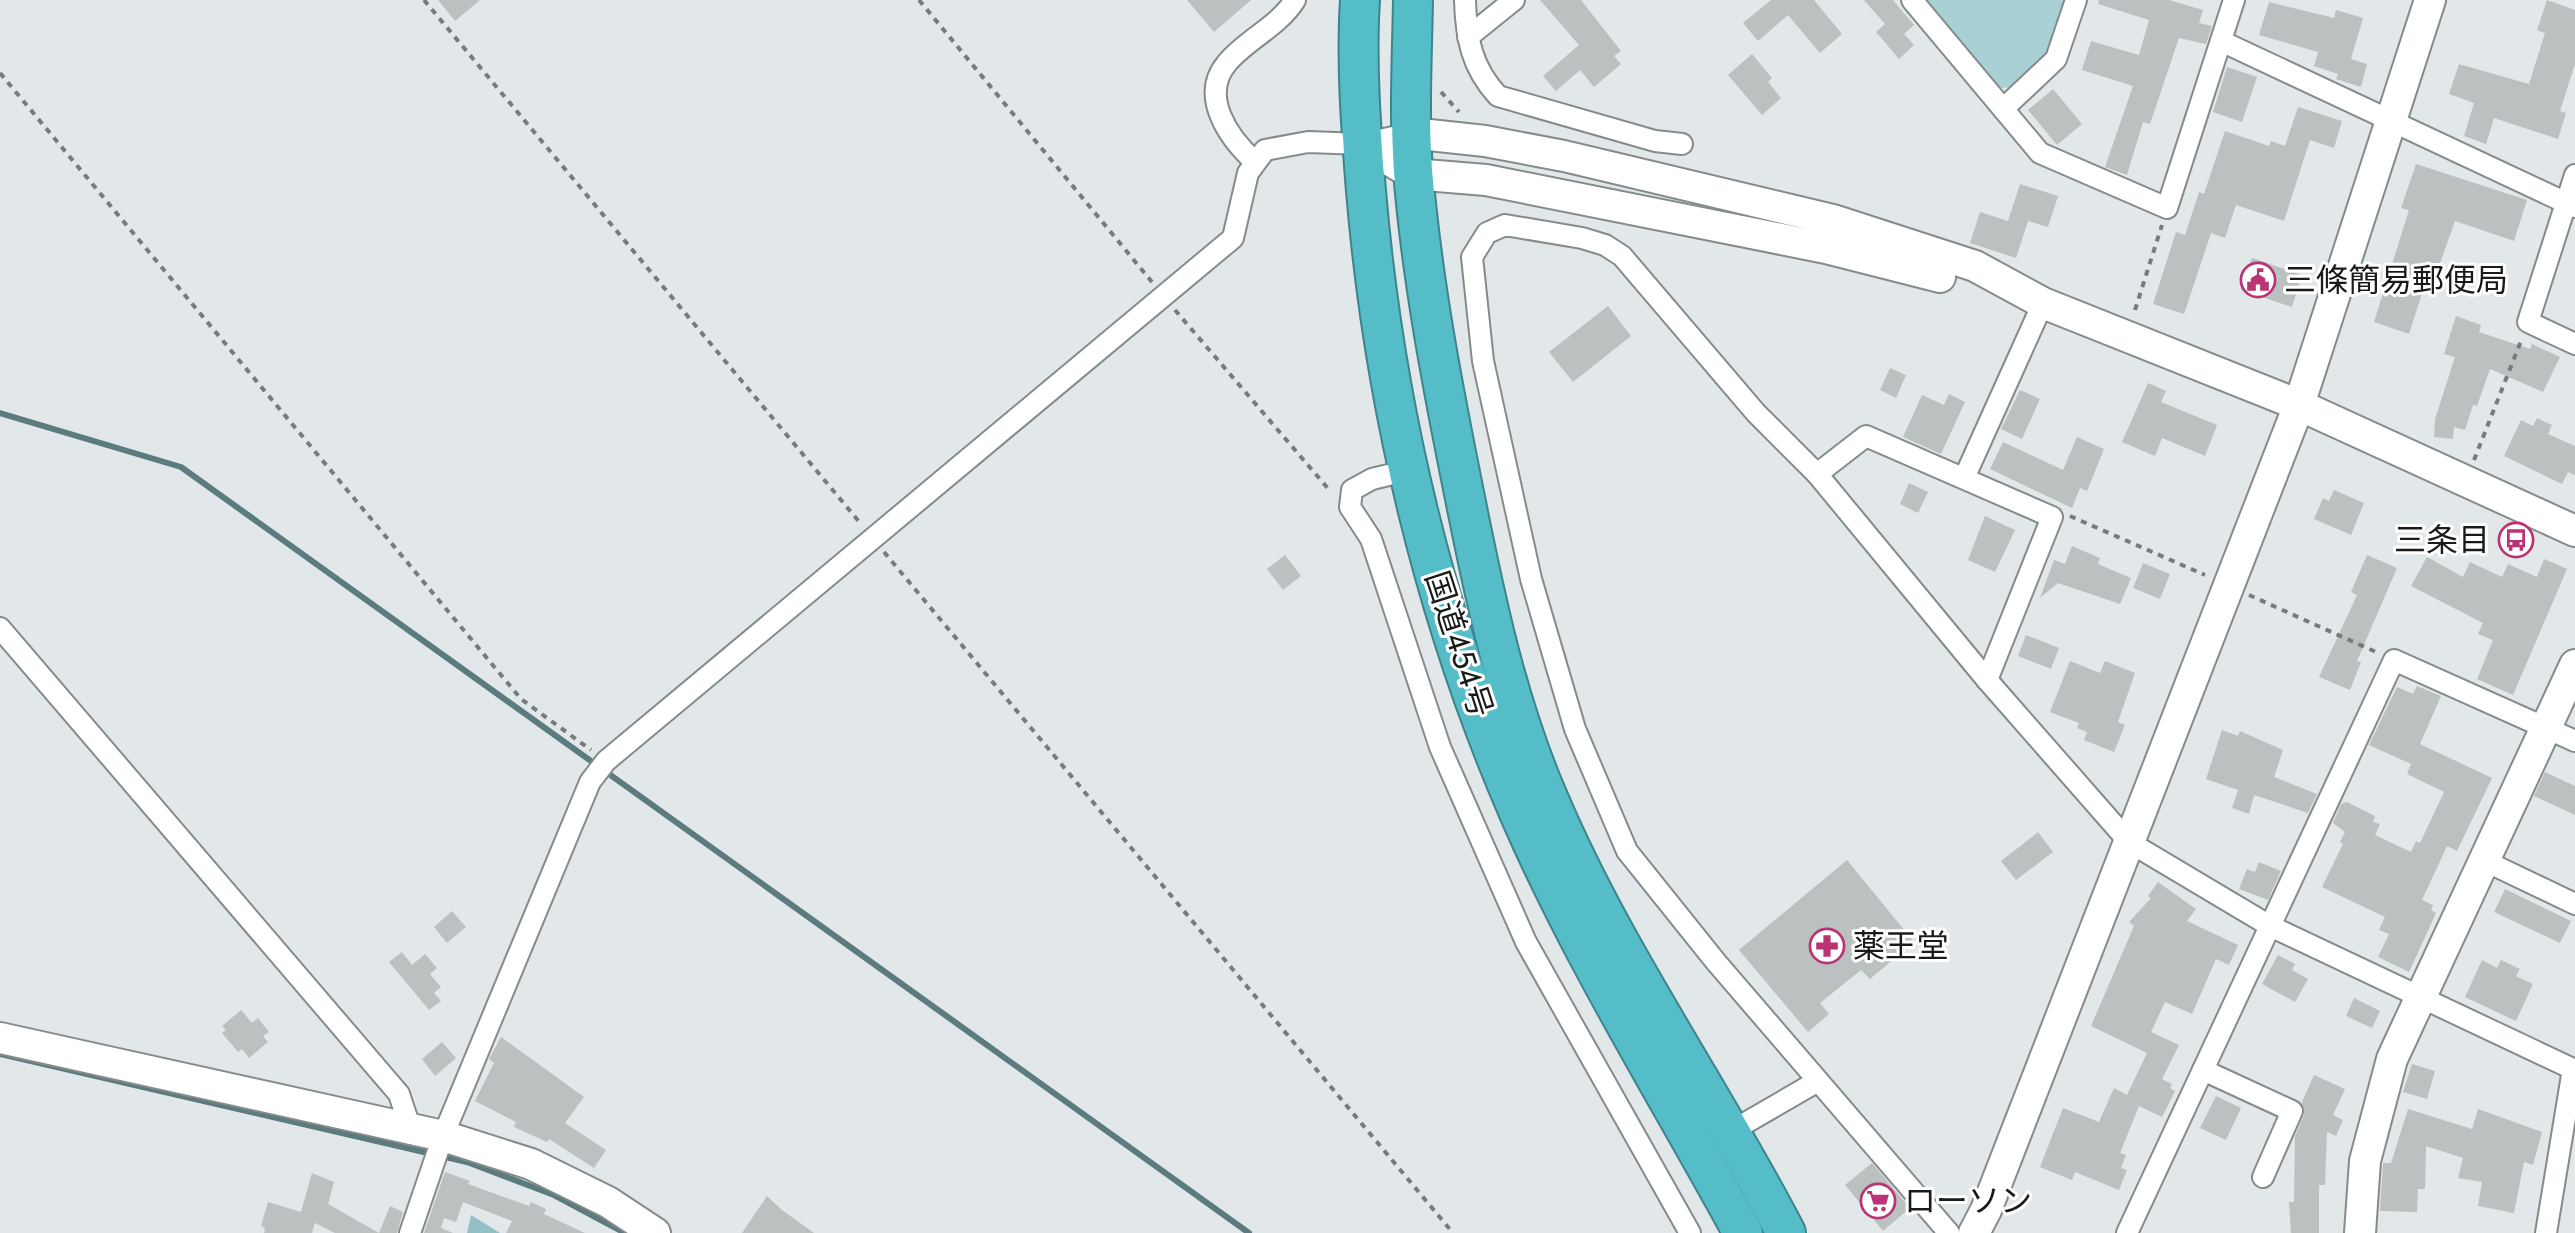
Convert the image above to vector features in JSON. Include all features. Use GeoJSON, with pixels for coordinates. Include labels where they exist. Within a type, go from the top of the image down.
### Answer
{"type":"FeatureCollection","features":[{"type":"Feature","properties":{"kind":"highway","name":"国道454号"},"geometry":{"type":"LineString","coordinates":[[1360,0],[1362,144],[1385,349],[1409,470],[1437,584],[1479,709],[1520,815],[1571,923],[1743,1233]]}},
{"type":"Feature","properties":{"kind":"highway","name":"国道454号"},"geometry":{"type":"LineString","coordinates":[[1413,0],[1413,174],[1457,459],[1479,567],[1510,689],[1548,798],[1590,890],[1633,972],[1730,1132],[1786,1233]]}},
{"type":"Feature","properties":{"kind":"street"},"geometry":{"type":"LineString","coordinates":[[1254,161],[1223,126],[1217,97],[1220,75],[1227,63],[1284,16],[1295,0]]}},
{"type":"Feature","properties":{"kind":"street"},"geometry":{"type":"LineString","coordinates":[[1465,0],[1468,37],[1479,76],[1498,96],[1655,141],[1682,144]]}},
{"type":"Feature","properties":{"kind":"street"},"geometry":{"type":"LineString","coordinates":[[1468,37],[1514,0]]}},
{"type":"Feature","properties":{"kind":"street"},"geometry":{"type":"LineString","coordinates":[[1912,0],[2040,153],[2167,208],[2234,0]]}},
{"type":"Feature","properties":{"kind":"street"},"geometry":{"type":"LineString","coordinates":[[2003,109],[2056,59],[2076,0]]}},
{"type":"Feature","properties":{"kind":"street"},"geometry":{"type":"LineString","coordinates":[[1974,1233],[1992,1196],[2299,405],[2430,0]]}},
{"type":"Feature","properties":{"kind":"street"},"geometry":{"type":"LineString","coordinates":[[2221,41],[2571,205]]}},
{"type":"Feature","properties":{"kind":"street"},"geometry":{"type":"LineString","coordinates":[[410,1233],[443,1136],[590,782],[606,761],[1233,238],[1254,161],[1265,150],[1282,145],[1362,144],[1411,133],[1485,141],[1564,156],[1833,220],[1975,266],[2043,303],[2299,405],[2575,531]]}},
{"type":"Feature","properties":{"kind":"street"},"geometry":{"type":"LineString","coordinates":[[1362,144],[1413,174],[1486,180],[1826,248],[1906,265],[1976,289],[2043,303]]}},
{"type":"Feature","properties":{"kind":"street"},"geometry":{"type":"LineString","coordinates":[[2575,175],[2571,205],[2528,322],[2575,344]]}},
{"type":"Feature","properties":{"kind":"street"},"geometry":{"type":"LineString","coordinates":[[1949,1233],[1627,851],[1575,729],[1531,579],[1483,361],[1472,257],[1487,233],[1505,225],[1582,238],[1605,245],[1622,256],[1756,413],[1817,474],[1987,680],[2129,842],[2270,926],[2574,1070],[2546,1233]]}},
{"type":"Feature","properties":{"kind":"street"},"geometry":{"type":"LineString","coordinates":[[1965,476],[2043,303]]}},
{"type":"Feature","properties":{"kind":"street"},"geometry":{"type":"LineString","coordinates":[[1817,474],[1866,436],[1965,476],[2052,517],[1987,680]]}},
{"type":"Feature","properties":{"kind":"street"},"geometry":{"type":"LineString","coordinates":[[1409,470],[1372,479],[1352,490],[1350,507],[1371,539],[1440,747],[1526,942],[1690,1233]]}},
{"type":"Feature","properties":{"kind":"street"},"geometry":{"type":"LineString","coordinates":[[0,628],[399,1094],[410,1127]]}},
{"type":"Feature","properties":{"kind":"street"},"geometry":{"type":"LineString","coordinates":[[2127,1233],[2394,660],[2575,741]]}},
{"type":"Feature","properties":{"kind":"street"},"geometry":{"type":"LineString","coordinates":[[2360,1233],[2365,1161],[2392,1059],[2575,665]]}},
{"type":"Feature","properties":{"kind":"street"},"geometry":{"type":"LineString","coordinates":[[2483,860],[2575,904]]}},
{"type":"Feature","properties":{"kind":"street"},"geometry":{"type":"LineString","coordinates":[[0,1038],[443,1136],[531,1164],[608,1202],[655,1233]]}},
{"type":"Feature","properties":{"kind":"street"},"geometry":{"type":"LineString","coordinates":[[2203,1070],[2292,1111],[2263,1177]]}},
{"type":"Feature","properties":{"kind":"street"},"geometry":{"type":"LineString","coordinates":[[1730,1132],[1818,1081]]}},
{"type":"Feature","properties":{"kind":"path"},"geometry":{"type":"LineString","coordinates":[[424,0],[1453,1233]]}},
{"type":"Feature","properties":{"kind":"path"},"geometry":{"type":"LineString","coordinates":[[919,0],[1163,296],[1337,500],[1350,507]]}},
{"type":"Feature","properties":{"kind":"path"},"geometry":{"type":"LineString","coordinates":[[0,73],[521,699],[606,761]]}},
{"type":"Feature","properties":{"kind":"path"},"geometry":{"type":"LineString","coordinates":[[2135,310],[2167,208]]}},
{"type":"Feature","properties":{"kind":"path"},"geometry":{"type":"LineString","coordinates":[[2466,480],[2528,322]]}},
{"type":"Feature","properties":{"kind":"shaded area"},"geometry":{"type":"Polygon","coordinates":[[[1927,0],[2066,0],[2049,52],[2011,87],[2000,88],[1927,0]]]}},
{"type":"Feature","properties":{"kind":"shaded area"},"geometry":{"type":"Polygon","coordinates":[[[471,1215],[500,1233],[467,1233],[471,1215]]]}},
{"type":"Feature","properties":{"kind":"building"},"geometry":{"type":"Polygon","coordinates":[[[438,0],[480,0],[455,21],[438,0]]]}},
{"type":"Feature","properties":{"kind":"building"},"geometry":{"type":"Polygon","coordinates":[[[1187,0],[1251,0],[1214,32],[1187,0]]]}},
{"type":"Feature","properties":{"kind":"building"},"geometry":{"type":"Polygon","coordinates":[[[1540,0],[1581,0],[1621,51],[1614,56],[1621,64],[1594,87],[1580,70],[1556,91],[1543,76],[1579,45],[1540,0]]]}},
{"type":"Feature","properties":{"kind":"building"},"geometry":{"type":"Polygon","coordinates":[[[1771,0],[1814,0],[1842,34],[1820,53],[1788,15],[1758,41],[1743,23],[1771,0]]]}},
{"type":"Feature","properties":{"kind":"building"},"geometry":{"type":"Polygon","coordinates":[[[1864,0],[1893,0],[1914,25],[1904,34],[1914,45],[1899,59],[1876,32],[1885,24],[1864,0]]]}},
{"type":"Feature","properties":{"kind":"building"},"geometry":{"type":"Polygon","coordinates":[[[2099,0],[2169,0],[2203,10],[2199,23],[2212,26],[2206,44],[2179,38],[2150,124],[2143,122],[2127,175],[2105,167],[2133,86],[2082,70],[2091,41],[2139,55],[2149,20],[2098,4],[2099,0]]]}},
{"type":"Feature","properties":{"kind":"building"},"geometry":{"type":"Polygon","coordinates":[[[2547,0],[2575,10],[2575,64],[2560,111],[2566,113],[2558,139],[2494,118],[2486,144],[2464,136],[2474,103],[2449,94],[2459,64],[2529,84],[2545,33],[2537,30],[2547,0]]]}},
{"type":"Feature","properties":{"kind":"building"},"geometry":{"type":"Polygon","coordinates":[[[2269,2],[2334,18],[2336,10],[2363,18],[2351,59],[2367,64],[2361,87],[2336,79],[2338,74],[2314,66],[2318,52],[2259,35],[2269,2]]]}},
{"type":"Feature","properties":{"kind":"building"},"geometry":{"type":"Polygon","coordinates":[[[1752,54],[1772,78],[1768,82],[1781,98],[1762,115],[1728,75],[1752,54]]]}},
{"type":"Feature","properties":{"kind":"building"},"geometry":{"type":"Polygon","coordinates":[[[2227,67],[2257,77],[2242,122],[2213,112],[2227,67]]]}},
{"type":"Feature","properties":{"kind":"building"},"geometry":{"type":"Polygon","coordinates":[[[2053,89],[2082,124],[2057,145],[2028,110],[2053,89]]]}},
{"type":"Feature","properties":{"kind":"building"},"geometry":{"type":"Polygon","coordinates":[[[2298,107],[2342,121],[2334,148],[2310,140],[2284,221],[2236,205],[2225,238],[2211,233],[2184,314],[2153,304],[2176,232],[2185,235],[2199,192],[2204,194],[2225,131],[2269,146],[2271,141],[2285,146],[2298,107]]]}},
{"type":"Feature","properties":{"kind":"building"},"geometry":{"type":"Polygon","coordinates":[[[2416,164],[2527,200],[2514,241],[2455,221],[2433,283],[2426,281],[2409,334],[2374,322],[2409,210],[2401,208],[2416,164]]]}},
{"type":"Feature","properties":{"kind":"building"},"geometry":{"type":"Polygon","coordinates":[[[2020,184],[2058,196],[2048,227],[2028,221],[2016,258],[1970,243],[1980,212],[2008,221],[2020,184]]]}},
{"type":"Feature","properties":{"kind":"building"},"geometry":{"type":"Polygon","coordinates":[[[2252,258],[2302,275],[2292,307],[2241,290],[2252,258]]]}},
{"type":"Feature","properties":{"kind":"building"},"geometry":{"type":"Polygon","coordinates":[[[1608,306],[1631,336],[1573,382],[1549,352],[1608,306]]]}},
{"type":"Feature","properties":{"kind":"building"},"geometry":{"type":"Polygon","coordinates":[[[2456,316],[2481,325],[2479,332],[2530,349],[2532,344],[2560,357],[2543,392],[2490,369],[2465,430],[2454,427],[2453,439],[2434,437],[2435,419],[2455,357],[2444,354],[2456,316]]]}},
{"type":"Feature","properties":{"kind":"building"},"geometry":{"type":"Polygon","coordinates":[[[1890,368],[1906,375],[1896,398],[1880,390],[1890,368]]]}},
{"type":"Feature","properties":{"kind":"building"},"geometry":{"type":"Polygon","coordinates":[[[2148,383],[2166,391],[2161,402],[2217,425],[2205,456],[2162,438],[2155,456],[2122,442],[2148,383]]]}},
{"type":"Feature","properties":{"kind":"building"},"geometry":{"type":"Polygon","coordinates":[[[2020,390],[2040,399],[2022,439],[2001,429],[2020,390]]]}},
{"type":"Feature","properties":{"kind":"building"},"geometry":{"type":"Polygon","coordinates":[[[1949,394],[1965,402],[1941,454],[1903,437],[1922,395],[1944,405],[1949,394]]]}},
{"type":"Feature","properties":{"kind":"building"},"geometry":{"type":"Polygon","coordinates":[[[2537,418],[2552,425],[2548,434],[2575,446],[2575,475],[2568,472],[2562,484],[2504,456],[2521,420],[2533,426],[2537,418]]]}},
{"type":"Feature","properties":{"kind":"building"},"geometry":{"type":"Polygon","coordinates":[[[2077,437],[2104,449],[2087,491],[2080,488],[2072,508],[1990,469],[2003,442],[2063,470],[2077,437]]]}},
{"type":"Feature","properties":{"kind":"building"},"geometry":{"type":"Polygon","coordinates":[[[1909,483],[1928,492],[1918,513],[1900,504],[1909,483]]]}},
{"type":"Feature","properties":{"kind":"building"},"geometry":{"type":"Polygon","coordinates":[[[2334,490],[2364,503],[2351,535],[2314,519],[2323,498],[2329,501],[2334,490]]]}},
{"type":"Feature","properties":{"kind":"building"},"geometry":{"type":"Polygon","coordinates":[[[1985,516],[2015,530],[1995,572],[1968,560],[1985,516]]]}},
{"type":"Feature","properties":{"kind":"building"},"geometry":{"type":"Polygon","coordinates":[[[2072,546],[2100,558],[2098,564],[2131,578],[2120,604],[2058,583],[2040,598],[2054,560],[2065,564],[2072,546]]]}},
{"type":"Feature","properties":{"kind":"building"},"geometry":{"type":"Polygon","coordinates":[[[1285,555],[1301,576],[1283,590],[1267,569],[1285,555]]]}},
{"type":"Feature","properties":{"kind":"building"},"geometry":{"type":"Polygon","coordinates":[[[2367,555],[2397,568],[2357,661],[2361,662],[2350,690],[2319,677],[2357,595],[2351,592],[2367,555]]]}},
{"type":"Feature","properties":{"kind":"building"},"geometry":{"type":"Polygon","coordinates":[[[2427,557],[2463,577],[2470,562],[2502,577],[2508,564],[2537,577],[2544,559],[2567,569],[2513,695],[2477,679],[2493,640],[2478,634],[2483,623],[2411,586],[2427,557]]]}},
{"type":"Feature","properties":{"kind":"building"},"geometry":{"type":"Polygon","coordinates":[[[2143,563],[2170,574],[2160,599],[2133,588],[2143,563]]]}},
{"type":"Feature","properties":{"kind":"building"},"geometry":{"type":"Polygon","coordinates":[[[2026,635],[2059,648],[2051,669],[2018,656],[2026,635]]]}},
{"type":"Feature","properties":{"kind":"building"},"geometry":{"type":"Polygon","coordinates":[[[2070,661],[2100,673],[2105,661],[2135,673],[2118,722],[2125,725],[2114,752],[2084,740],[2087,732],[2077,728],[2079,723],[2050,712],[2070,661]]]}},
{"type":"Feature","properties":{"kind":"building"},"geometry":{"type":"Polygon","coordinates":[[[2417,686],[2441,696],[2420,744],[2492,778],[2457,851],[2447,846],[2422,900],[2433,905],[2431,910],[2436,913],[2409,972],[2378,957],[2389,934],[2379,930],[2385,917],[2322,887],[2343,844],[2340,842],[2345,832],[2333,823],[2341,804],[2347,802],[2375,816],[2373,822],[2380,824],[2375,835],[2411,852],[2416,841],[2420,843],[2444,792],[2407,774],[2411,764],[2369,745],[2397,687],[2413,694],[2417,686]]]}},
{"type":"Feature","properties":{"kind":"building"},"geometry":{"type":"Polygon","coordinates":[[[2222,730],[2238,736],[2240,731],[2283,750],[2274,777],[2317,794],[2308,813],[2254,795],[2249,814],[2232,808],[2238,790],[2206,779],[2222,730]]]}},
{"type":"Feature","properties":{"kind":"building"},"geometry":{"type":"Polygon","coordinates":[[[2545,772],[2575,786],[2575,815],[2534,796],[2545,772]]]}},
{"type":"Feature","properties":{"kind":"building"},"geometry":{"type":"Polygon","coordinates":[[[2038,832],[2053,852],[2016,880],[2001,861],[2038,832]]]}},
{"type":"Feature","properties":{"kind":"building","name":"薬王堂"},"geometry":{"type":"Polygon","coordinates":[[[1847,860],[1914,942],[1870,979],[1861,970],[1820,1003],[1829,1014],[1808,1032],[1739,950],[1847,860]]]}},
{"type":"Feature","properties":{"kind":"building"},"geometry":{"type":"Polygon","coordinates":[[[2259,862],[2281,871],[2268,900],[2239,889],[2247,869],[2255,872],[2259,862]]]}},
{"type":"Feature","properties":{"kind":"building"},"geometry":{"type":"Polygon","coordinates":[[[2158,882],[2196,909],[2187,921],[2238,945],[2229,965],[2216,959],[2192,1014],[2165,1002],[2151,1032],[2179,1045],[2162,1079],[2172,1084],[2170,1088],[2175,1091],[2162,1117],[2139,1106],[2120,1153],[2126,1155],[2121,1168],[2127,1170],[2119,1190],[2075,1172],[2072,1180],[2040,1167],[2063,1108],[2099,1122],[2114,1088],[2127,1095],[2147,1053],[2091,1026],[2134,926],[2129,922],[2151,898],[2148,896],[2158,882]]]}},
{"type":"Feature","properties":{"kind":"building"},"geometry":{"type":"Polygon","coordinates":[[[2505,889],[2571,921],[2560,943],[2494,912],[2505,889]]]}},
{"type":"Feature","properties":{"kind":"building"},"geometry":{"type":"Polygon","coordinates":[[[452,911],[466,927],[447,943],[434,927],[452,911]]]}},
{"type":"Feature","properties":{"kind":"building"},"geometry":{"type":"Polygon","coordinates":[[[402,952],[412,965],[425,954],[437,968],[430,974],[441,987],[434,993],[441,1001],[429,1010],[389,962],[402,952]]]}},
{"type":"Feature","properties":{"kind":"building"},"geometry":{"type":"Polygon","coordinates":[[[2278,955],[2295,964],[2292,970],[2308,979],[2295,1002],[2262,984],[2278,955]]]}},
{"type":"Feature","properties":{"kind":"building"},"geometry":{"type":"Polygon","coordinates":[[[2482,960],[2497,968],[2501,960],[2520,969],[2516,976],[2533,984],[2516,1021],[2465,997],[2482,960]]]}},
{"type":"Feature","properties":{"kind":"building"},"geometry":{"type":"Polygon","coordinates":[[[2354,998],[2380,1011],[2372,1028],[2346,1016],[2354,998]]]}},
{"type":"Feature","properties":{"kind":"building"},"geometry":{"type":"Polygon","coordinates":[[[241,1010],[252,1023],[258,1018],[269,1032],[263,1036],[268,1042],[249,1058],[242,1049],[238,1052],[222,1033],[226,1030],[222,1026],[241,1010]]]}},
{"type":"Feature","properties":{"kind":"building"},"geometry":{"type":"Polygon","coordinates":[[[501,1037],[584,1097],[565,1123],[606,1150],[594,1168],[549,1139],[547,1142],[514,1127],[516,1122],[475,1101],[494,1063],[489,1059],[501,1037]]]}},
{"type":"Feature","properties":{"kind":"building"},"geometry":{"type":"Polygon","coordinates":[[[442,1042],[456,1058],[435,1076],[422,1059],[442,1042]]]}},
{"type":"Feature","properties":{"kind":"building"},"geometry":{"type":"Polygon","coordinates":[[[2412,1064],[2435,1071],[2427,1099],[2403,1092],[2412,1064]]]}},
{"type":"Feature","properties":{"kind":"building"},"geometry":{"type":"Polygon","coordinates":[[[2314,1075],[2345,1089],[2333,1115],[2343,1120],[2336,1136],[2327,1132],[2325,1185],[2319,1185],[2319,1233],[2291,1233],[2289,1202],[2294,1202],[2295,1136],[2304,1115],[2302,1102],[2314,1075]]]}},
{"type":"Feature","properties":{"kind":"building"},"geometry":{"type":"Polygon","coordinates":[[[2216,1096],[2241,1108],[2226,1140],[2200,1128],[2216,1096]]]}},
{"type":"Feature","properties":{"kind":"building"},"geometry":{"type":"Polygon","coordinates":[[[2408,1109],[2472,1129],[2478,1109],[2542,1132],[2533,1165],[2524,1162],[2514,1213],[2478,1206],[2482,1182],[2458,1178],[2463,1158],[2426,1146],[2425,1189],[2418,1189],[2417,1212],[2380,1211],[2383,1163],[2391,1163],[2408,1109]]]}},
{"type":"Feature","properties":{"kind":"building"},"geometry":{"type":"Polygon","coordinates":[[[1872,1163],[1910,1208],[1883,1231],[1845,1185],[1872,1163]]]}},
{"type":"Feature","properties":{"kind":"building"},"geometry":{"type":"Polygon","coordinates":[[[445,1172],[470,1181],[468,1184],[529,1206],[531,1202],[546,1209],[544,1214],[585,1233],[506,1233],[512,1221],[463,1202],[456,1222],[444,1218],[441,1228],[453,1233],[424,1233],[445,1172]]]}},
{"type":"Feature","properties":{"kind":"building"},"geometry":{"type":"Polygon","coordinates":[[[312,1173],[334,1182],[328,1204],[379,1233],[335,1233],[315,1223],[312,1233],[264,1233],[265,1228],[261,1226],[268,1202],[301,1212],[312,1173]]]}},
{"type":"Feature","properties":{"kind":"building"},"geometry":{"type":"Polygon","coordinates":[[[767,1196],[782,1210],[814,1233],[742,1233],[767,1196]]]}},
{"type":"Feature","properties":{"kind":"building"},"geometry":{"type":"Polygon","coordinates":[[[390,1206],[403,1212],[397,1233],[379,1233],[390,1206]]]}},
{"type":"Feature","properties":{"kind":"waterway"},"geometry":{"type":"LineString","coordinates":[[0,413],[181,467],[1249,1233]]}},
{"type":"Feature","properties":{"kind":"waterway"},"geometry":{"type":"LineString","coordinates":[[0,1054],[467,1162],[554,1195],[625,1233]]}},
{"type":"Feature","properties":{"kind":"place","name":"三條簡易郵便局"},"geometry":{"type":"Point","coordinates":[2258,280]}},
{"type":"Feature","properties":{"kind":"place","name":"三条目"},"geometry":{"type":"Point","coordinates":[2516,540]}},
{"type":"Feature","properties":{"kind":"place","name":"薬王堂"},"geometry":{"type":"Point","coordinates":[1827,946]}},
{"type":"Feature","properties":{"kind":"place","name":"ローソン"},"geometry":{"type":"Point","coordinates":[1878,1201]}}]}
